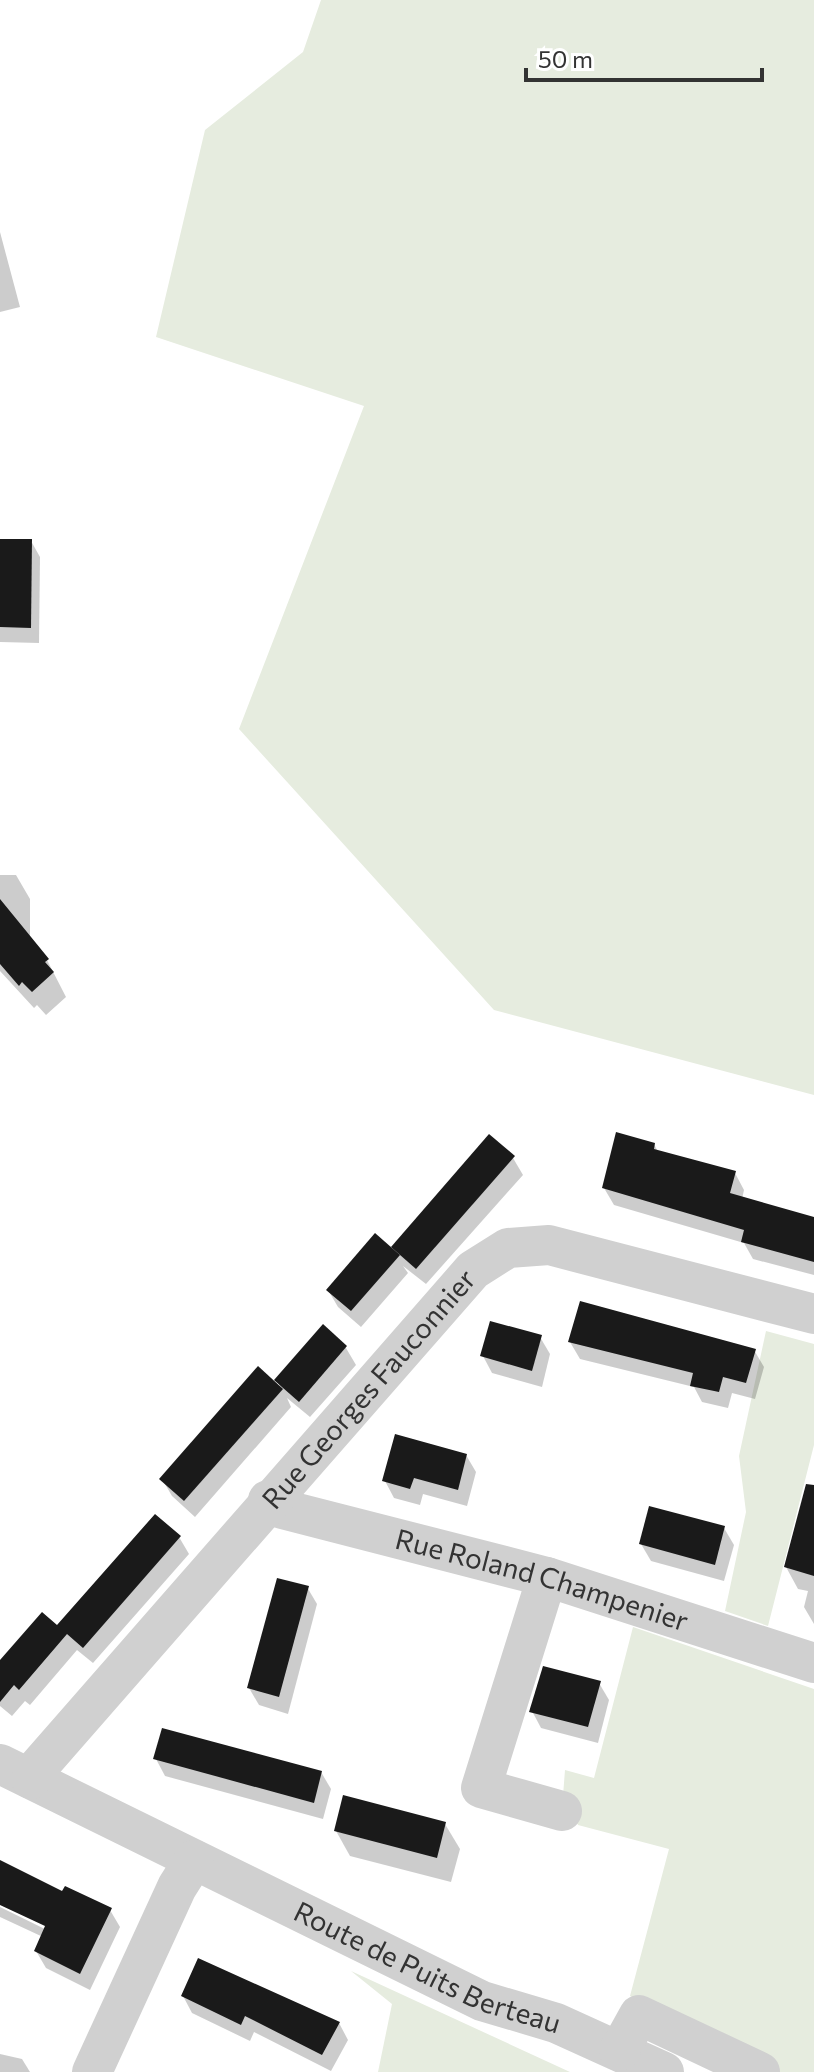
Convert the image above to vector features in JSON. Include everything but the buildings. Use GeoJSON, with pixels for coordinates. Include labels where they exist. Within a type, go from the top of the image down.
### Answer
{"type":"FeatureCollection","features":[{"type":"Feature","properties":{"kind":"street","name":"Rue Georges Fauconnier"},"geometry":{"type":"LineString","coordinates":[[16,1772],[39,1766],[268,1500],[473,1270],[508,1248],[549,1245],[814,1314]]}},
{"type":"Feature","properties":{"kind":"street","name":"Rue Roland Champenier"},"geometry":{"type":"LineString","coordinates":[[268,1500],[282,1509],[547,1577],[814,1663]]}},
{"type":"Feature","properties":{"kind":"street"},"geometry":{"type":"LineString","coordinates":[[547,1577],[481,1788],[562,1811]]}},
{"type":"Feature","properties":{"kind":"street","name":"Route de Puits Berteau"},"geometry":{"type":"LineString","coordinates":[[16,1772],[482,2001],[556,2023],[664,2072]]}},
{"type":"Feature","properties":{"kind":"street"},"geometry":{"type":"LineString","coordinates":[[92,2072],[177,1887],[194,1860]]}},
{"type":"Feature","properties":{"kind":"street"},"geometry":{"type":"LineString","coordinates":[[619,2051],[639,2015],[760,2072]]}},
{"type":"Feature","properties":{"kind":"shaded area"},"geometry":{"type":"Polygon","coordinates":[[[321,0],[814,0],[814,1095],[494,1010],[239,729],[364,406],[156,337],[205,130],[303,52],[321,0]]]}},
{"type":"Feature","properties":{"kind":"shaded area"},"geometry":{"type":"Polygon","coordinates":[[[766,1331],[814,1344],[814,1445],[768,1626],[725,1611],[746,1512],[739,1456],[766,1331]]]}},
{"type":"Feature","properties":{"kind":"shaded area"},"geometry":{"type":"Polygon","coordinates":[[[633,1627],[814,1689],[814,2072],[770,2072],[630,1996],[669,1849],[578,1825],[563,1796],[565,1770],[594,1778],[633,1627]]]}},
{"type":"Feature","properties":{"kind":"shaded area"},"geometry":{"type":"Polygon","coordinates":[[[351,1971],[570,2072],[378,2072],[392,2004],[351,1971]]]}}]}
